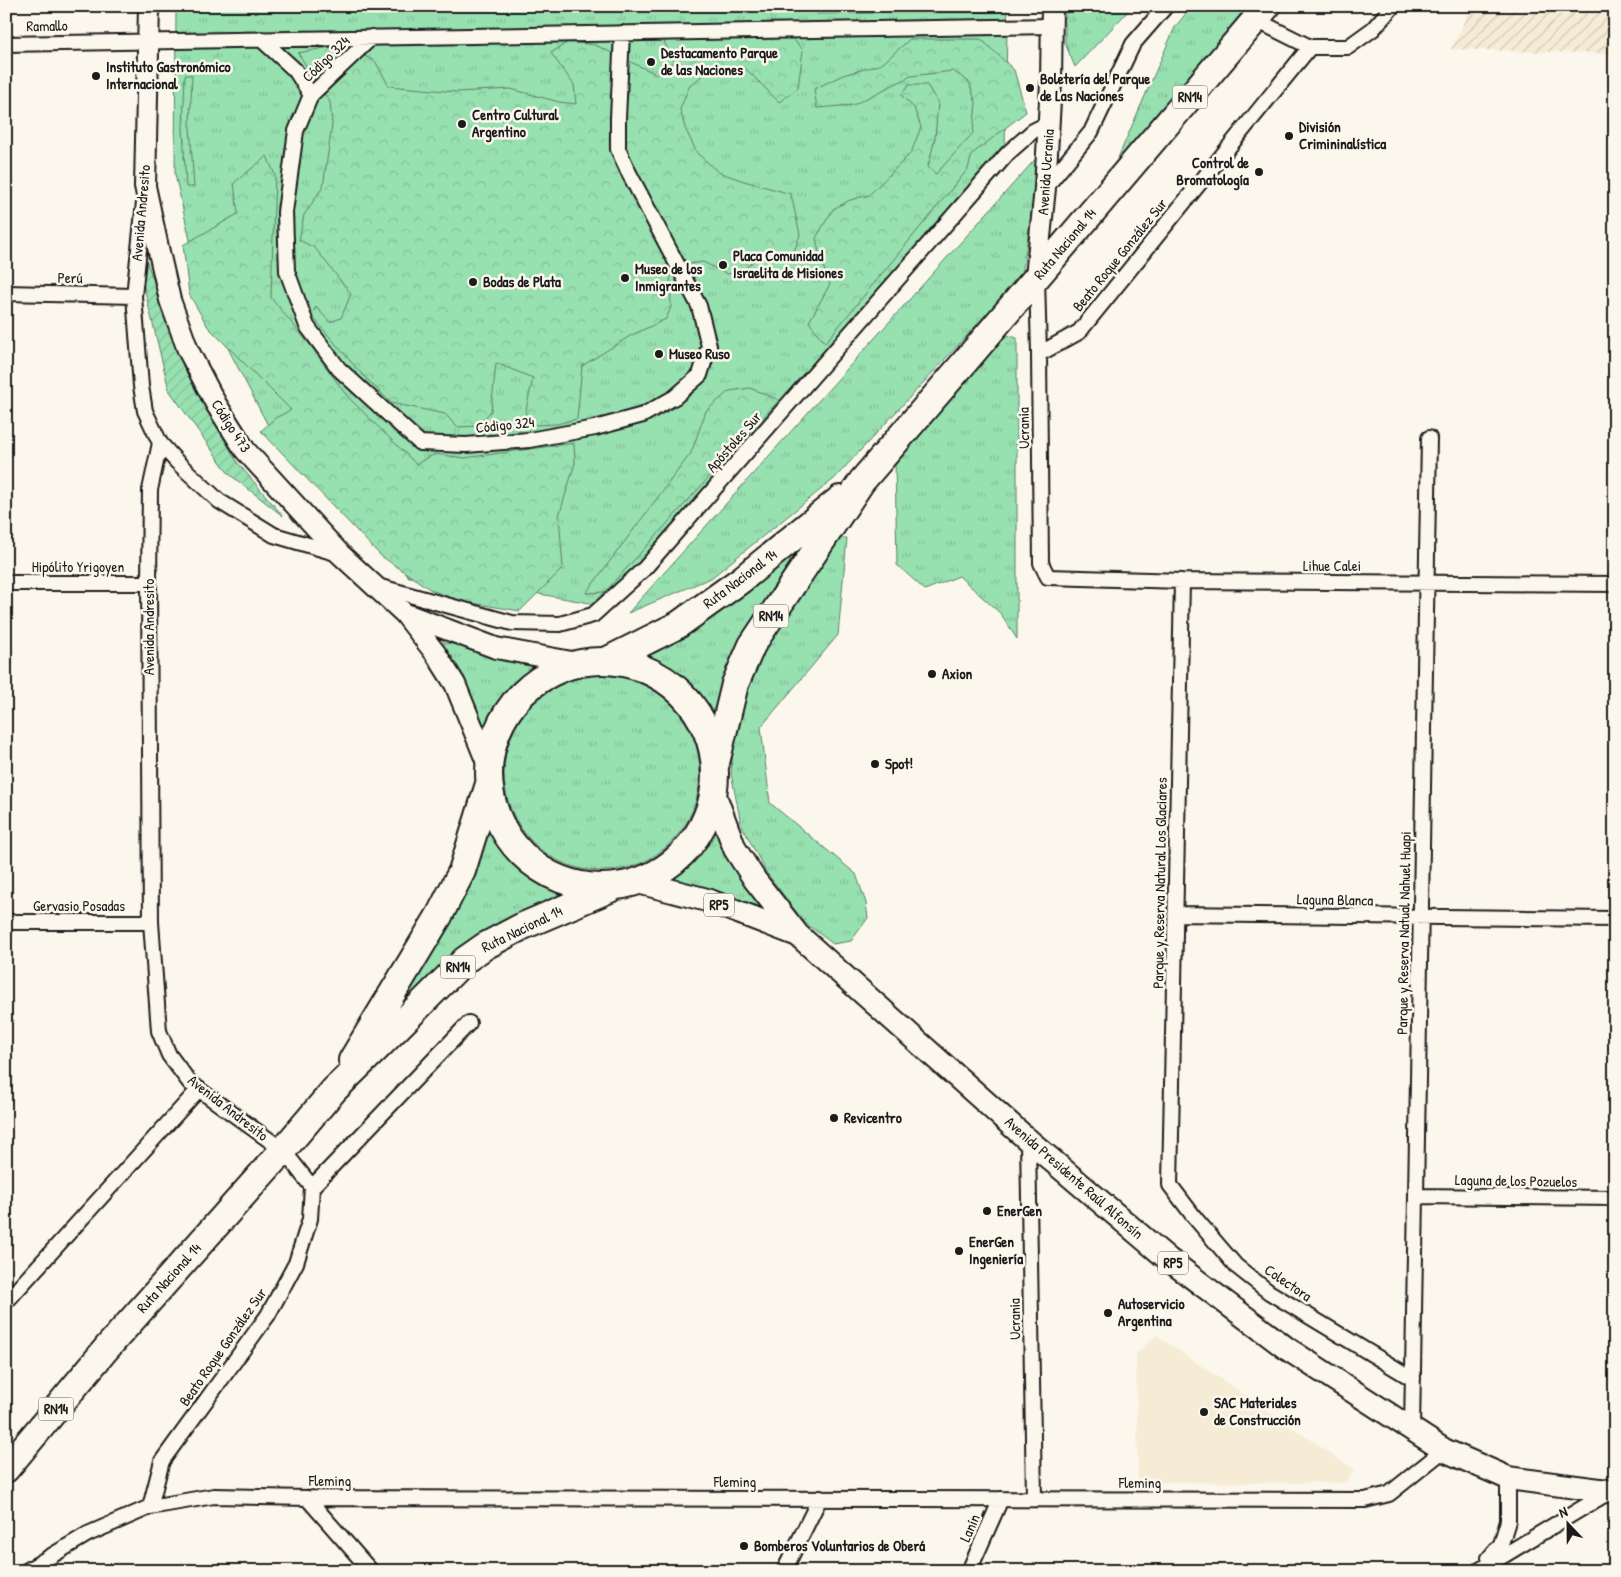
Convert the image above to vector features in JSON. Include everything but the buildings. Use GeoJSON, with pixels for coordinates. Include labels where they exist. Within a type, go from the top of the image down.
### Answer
{"type":"FeatureCollection","features":[{"type":"Feature","properties":{"kind":"highway","name":"Ruta Nacional 14"},"geometry":{"type":"LineString","coordinates":[[716,767],[735,684],[752,645],[862,481],[1261,13]]}},
{"type":"Feature","properties":{"kind":"highway","name":"Ruta Nacional 14"},"geometry":{"type":"LineString","coordinates":[[606,661],[678,625],[741,580],[862,481]]}},
{"type":"Feature","properties":{"kind":"highway","name":"RN14"},"geometry":{"type":"LineString","coordinates":[[606,661],[639,667],[668,682],[692,705],[709,734],[716,767],[714,793],[705,822],[688,848],[665,868],[638,882],[612,888],[577,886],[544,873],[516,850],[497,821],[488,776],[496,730],[516,700],[543,677],[577,663],[606,661]]}},
{"type":"Feature","properties":{"kind":"highway","name":"Ruta Nacional 14"},"geometry":{"type":"LineString","coordinates":[[334,1090],[439,916],[462,871],[488,776]]}},
{"type":"Feature","properties":{"kind":"highway","name":"Ruta Nacional 14"},"geometry":{"type":"LineString","coordinates":[[6,1469],[106,1349],[334,1090],[465,960],[485,946],[523,926],[612,888]]}},
{"type":"Feature","properties":{"kind":"main road","name":"Avenida Andresito"},"geometry":{"type":"LineString","coordinates":[[146,186],[149,6]]}},
{"type":"Feature","properties":{"kind":"main road","name":"Avenida Ucrania"},"geometry":{"type":"LineString","coordinates":[[1036,277],[1049,123],[1052,16]]}},
{"type":"Feature","properties":{"kind":"main road","name":"Código 473"},"geometry":{"type":"LineString","coordinates":[[146,186],[158,252],[170,300],[188,350],[216,404],[246,450],[340,554],[405,614]]}},
{"type":"Feature","properties":{"kind":"main road"},"geometry":{"type":"LineString","coordinates":[[405,614],[496,648],[577,663]]}},
{"type":"Feature","properties":{"kind":"main road"},"geometry":{"type":"LineString","coordinates":[[405,614],[436,654],[455,684],[488,776]]}},
{"type":"Feature","properties":{"kind":"main road","name":"Avenida Presidente Raúl Alfonsín"},"geometry":{"type":"LineString","coordinates":[[714,793],[735,850],[755,880],[798,935],[1028,1140],[1168,1259],[1286,1348],[1444,1450],[1508,1478],[1612,1492]]}},
{"type":"Feature","properties":{"kind":"main road","name":"Avenida Presidente Raúl Alfonsín"},"geometry":{"type":"LineString","coordinates":[[638,882],[708,900],[798,935]]}},
{"type":"Feature","properties":{"kind":"street"},"geometry":{"type":"LineString","coordinates":[[1045,188],[1091,132],[1133,44],[1166,6]]}},
{"type":"Feature","properties":{"kind":"street"},"geometry":{"type":"LineString","coordinates":[[1261,13],[1310,47],[1348,47],[1374,29],[1393,6]]}},
{"type":"Feature","properties":{"kind":"street","name":"Código 324"},"geometry":{"type":"LineString","coordinates":[[148,40],[622,33],[1052,16]]}},
{"type":"Feature","properties":{"kind":"street","name":"Código 324"},"geometry":{"type":"LineString","coordinates":[[372,36],[311,95],[296,131],[285,212],[287,271],[306,326],[339,369],[420,443],[474,445],[529,440],[595,428],[643,415],[674,397],[700,374],[709,346],[699,306],[618,149],[622,33]]}},
{"type":"Feature","properties":{"kind":"street"},"geometry":{"type":"LineString","coordinates":[[261,38],[295,70],[311,95]]}},
{"type":"Feature","properties":{"kind":"street","name":"Ramallo"},"geometry":{"type":"LineString","coordinates":[[6,44],[148,40]]}},
{"type":"Feature","properties":{"kind":"street","name":"Beato Roque González Sur"},"geometry":{"type":"LineString","coordinates":[[1039,354],[1080,332],[1310,47]]}},
{"type":"Feature","properties":{"kind":"street","name":"Apóstoles Sur"},"geometry":{"type":"LineString","coordinates":[[374,586],[512,623],[560,624],[594,615],[644,570],[1008,153],[1033,131],[1049,123]]}},
{"type":"Feature","properties":{"kind":"street","name":"Avenida Andresito"},"geometry":{"type":"LineString","coordinates":[[146,186],[134,296],[140,386],[143,403],[160,443],[150,490],[149,583],[151,922],[160,1031],[169,1055],[190,1083],[283,1150],[312,1187]]}},
{"type":"Feature","properties":{"kind":"street","name":"Ucrania"},"geometry":{"type":"LineString","coordinates":[[1036,277],[1039,354],[1041,562],[1048,577]]}},
{"type":"Feature","properties":{"kind":"street","name":"Perú"},"geometry":{"type":"LineString","coordinates":[[6,293],[134,296]]}},
{"type":"Feature","properties":{"kind":"street","name":"Parque y Reserva Natual Nahuel Huapi"},"geometry":{"type":"LineString","coordinates":[[1412,1429],[1429,438]]}},
{"type":"Feature","properties":{"kind":"street"},"geometry":{"type":"LineString","coordinates":[[160,443],[218,502],[274,535],[340,554]]}},
{"type":"Feature","properties":{"kind":"street","name":"Lihue Calei"},"geometry":{"type":"LineString","coordinates":[[1048,577],[1182,581],[1615,584]]}},
{"type":"Feature","properties":{"kind":"street","name":"Parque y Reserva Natural Los Glaciares"},"geometry":{"type":"LineString","coordinates":[[1170,1185],[1182,581]]}},
{"type":"Feature","properties":{"kind":"street","name":"Hipólito Yrigoyen"},"geometry":{"type":"LineString","coordinates":[[6,583],[149,583]]}},
{"type":"Feature","properties":{"kind":"street","name":"Laguna Blanca"},"geometry":{"type":"LineString","coordinates":[[1175,914],[1615,920]]}},
{"type":"Feature","properties":{"kind":"street","name":"Gervasio Posadas"},"geometry":{"type":"LineString","coordinates":[[6,922],[151,922]]}},
{"type":"Feature","properties":{"kind":"street"},"geometry":{"type":"LineString","coordinates":[[312,1187],[469,1023]]}},
{"type":"Feature","properties":{"kind":"street"},"geometry":{"type":"LineString","coordinates":[[6,1302],[199,1089]]}},
{"type":"Feature","properties":{"kind":"street","name":"Ucrania"},"geometry":{"type":"LineString","coordinates":[[1028,1140],[1034,1498]]}},
{"type":"Feature","properties":{"kind":"street","name":"Colectora"},"geometry":{"type":"LineString","coordinates":[[1170,1185],[1236,1266],[1269,1292],[1413,1379]]}},
{"type":"Feature","properties":{"kind":"street","name":"Beato Roque González Sur"},"geometry":{"type":"LineString","coordinates":[[150,1507],[162,1461],[268,1315],[296,1263],[310,1219],[312,1187]]}},
{"type":"Feature","properties":{"kind":"street","name":"Laguna de los Pozuelos"},"geometry":{"type":"LineString","coordinates":[[1416,1196],[1615,1198]]}},
{"type":"Feature","properties":{"kind":"street","name":"Fleming"},"geometry":{"type":"LineString","coordinates":[[26,1571],[88,1534],[150,1507],[214,1496],[307,1498],[1365,1500],[1389,1494],[1444,1450]]}},
{"type":"Feature","properties":{"kind":"street"},"geometry":{"type":"LineString","coordinates":[[1479,1569],[1501,1544],[1508,1521],[1508,1478]]}},
{"type":"Feature","properties":{"kind":"street"},"geometry":{"type":"LineString","coordinates":[[1479,1569],[1612,1492]]}},
{"type":"Feature","properties":{"kind":"street"},"geometry":{"type":"LineString","coordinates":[[307,1498],[371,1571]]}},
{"type":"Feature","properties":{"kind":"street"},"geometry":{"type":"LineString","coordinates":[[784,1571],[820,1498]]}},
{"type":"Feature","properties":{"kind":"street","name":"Lanín"},"geometry":{"type":"LineString","coordinates":[[969,1571],[1000,1499]]}},
{"type":"Feature","properties":{"kind":"shaded area"},"geometry":{"type":"Polygon","coordinates":[[[1472,6],[1615,6],[1615,54],[1451,49],[1472,6]]]}},
{"type":"Feature","properties":{"kind":"shaded area","name":"SAC Materiales de Construcción"},"geometry":{"type":"Polygon","coordinates":[[[1156,1335],[1355,1470],[1345,1483],[1138,1482],[1136,1354],[1156,1335]]]}},
{"type":"Feature","properties":{"kind":"green space"},"geometry":{"type":"Polygon","coordinates":[[[176,6],[1008,6],[1005,151],[601,605],[517,590],[409,577],[275,439],[204,302],[175,174],[176,6]]]}},
{"type":"Feature","properties":{"kind":"green space"},"geometry":{"type":"Polygon","coordinates":[[[817,6],[872,6],[872,13],[817,14],[817,6]]]}},
{"type":"Feature","properties":{"kind":"green space"},"geometry":{"type":"Polygon","coordinates":[[[891,6],[992,6],[992,12],[891,13],[891,6]]]}},
{"type":"Feature","properties":{"kind":"green space"},"geometry":{"type":"Polygon","coordinates":[[[1065,6],[1133,6],[1075,67],[1065,43],[1065,6]]]}},
{"type":"Feature","properties":{"kind":"green space"},"geometry":{"type":"Polygon","coordinates":[[[1192,6],[1247,6],[1111,174],[1175,27],[1192,6]]]}},
{"type":"Feature","properties":{"kind":"green space"},"geometry":{"type":"Polygon","coordinates":[[[792,38],[803,50],[798,88],[779,102],[744,67],[706,72],[689,87],[680,109],[685,128],[697,153],[718,172],[791,194],[800,235],[791,260],[757,258],[741,272],[727,274],[703,262],[670,267],[671,307],[666,319],[630,336],[582,366],[577,419],[557,424],[536,425],[524,419],[533,378],[496,363],[491,411],[478,426],[457,427],[445,414],[391,403],[358,370],[311,315],[316,307],[330,322],[341,318],[351,294],[315,248],[299,240],[304,215],[323,187],[332,125],[330,102],[298,53],[340,45],[375,61],[389,86],[457,92],[511,89],[559,102],[576,104],[574,85],[551,53],[568,42],[595,45],[656,74],[673,62],[663,39],[792,38]]]}},
{"type":"Feature","properties":{"kind":"green space"},"geometry":{"type":"Polygon","coordinates":[[[910,39],[981,39],[1014,70],[1026,112],[972,154],[968,169],[825,343],[809,322],[830,284],[820,258],[816,238],[833,209],[850,200],[869,195],[911,153],[921,127],[914,108],[901,95],[909,85],[927,85],[938,103],[935,138],[928,167],[936,174],[973,133],[976,103],[969,82],[953,71],[911,76],[853,105],[817,108],[814,89],[843,75],[882,64],[910,39]]]}},
{"type":"Feature","properties":{"kind":"green space"},"geometry":{"type":"Polygon","coordinates":[[[185,75],[192,75],[190,127],[194,187],[186,187],[183,128],[185,75]]]}},
{"type":"Feature","properties":{"kind":"green space"},"geometry":{"type":"Polygon","coordinates":[[[1040,154],[1022,276],[834,479],[711,578],[628,613],[1040,154]]]}},
{"type":"Feature","properties":{"kind":"green space"},"geometry":{"type":"Polygon","coordinates":[[[267,156],[275,175],[271,298],[310,345],[347,396],[416,464],[435,454],[464,458],[574,443],[575,463],[559,516],[563,568],[520,611],[460,601],[431,590],[381,556],[261,431],[275,418],[291,410],[208,327],[189,294],[183,245],[238,214],[234,183],[267,156]]]}},
{"type":"Feature","properties":{"kind":"green space"},"geometry":{"type":"Polygon","coordinates":[[[136,254],[145,256],[183,366],[237,462],[283,516],[229,474],[169,390],[136,254]]]}},
{"type":"Feature","properties":{"kind":"green space"},"geometry":{"type":"Polygon","coordinates":[[[1004,334],[1017,338],[1017,639],[1001,614],[959,576],[925,590],[897,565],[895,461],[1004,334]]]}},
{"type":"Feature","properties":{"kind":"green space"},"geometry":{"type":"Polygon","coordinates":[[[750,388],[779,400],[605,592],[586,593],[691,453],[706,411],[729,391],[750,388]]]}},
{"type":"Feature","properties":{"kind":"green space"},"geometry":{"type":"Polygon","coordinates":[[[814,532],[715,728],[686,686],[630,653],[814,532]]]}},
{"type":"Feature","properties":{"kind":"green space"},"geometry":{"type":"Polygon","coordinates":[[[835,538],[847,538],[838,635],[761,727],[770,803],[856,874],[866,903],[868,918],[851,941],[833,944],[804,922],[766,872],[741,824],[731,773],[735,730],[762,650],[835,538]]]}},
{"type":"Feature","properties":{"kind":"green space"},"geometry":{"type":"Polygon","coordinates":[[[438,642],[474,647],[545,663],[507,692],[488,734],[456,663],[438,642]]]}},
{"type":"Feature","properties":{"kind":"green space"},"geometry":{"type":"Polygon","coordinates":[[[592,675],[612,675],[631,679],[648,686],[657,691],[678,711],[693,735],[700,763],[700,783],[693,811],[684,828],[664,849],[648,860],[631,867],[612,871],[592,871],[564,864],[547,855],[520,828],[508,802],[504,783],[504,763],[511,735],[520,718],[547,691],[573,679],[592,675]]]}},
{"type":"Feature","properties":{"kind":"green space"},"geometry":{"type":"Polygon","coordinates":[[[716,813],[773,916],[661,878],[700,852],[716,813]]]}},
{"type":"Feature","properties":{"kind":"green space"},"geometry":{"type":"Polygon","coordinates":[[[488,816],[511,856],[539,878],[579,892],[392,1017],[488,816]]]}},
{"type":"Feature","properties":{"kind":"place","name":"Destacamento Parque de las Naciones"},"geometry":{"type":"Point","coordinates":[651,62]}},
{"type":"Feature","properties":{"kind":"place","name":"Instituto Gastronómico Internacional"},"geometry":{"type":"Point","coordinates":[96,76]}},
{"type":"Feature","properties":{"kind":"place","name":"Boletería del Parque de Las Naciones"},"geometry":{"type":"Point","coordinates":[1030,88]}},
{"type":"Feature","properties":{"kind":"place","name":"Centro Cultural Argentino"},"geometry":{"type":"Point","coordinates":[462,124]}},
{"type":"Feature","properties":{"kind":"place","name":"División Crimininalística"},"geometry":{"type":"Point","coordinates":[1289,136]}},
{"type":"Feature","properties":{"kind":"place","name":"Control de Bromatología"},"geometry":{"type":"Point","coordinates":[1259,172]}},
{"type":"Feature","properties":{"kind":"place","name":"Placa Comunidad Israelita de Misiones"},"geometry":{"type":"Point","coordinates":[723,265]}},
{"type":"Feature","properties":{"kind":"place","name":"Museo de los Inmigrantes"},"geometry":{"type":"Point","coordinates":[625,278]}},
{"type":"Feature","properties":{"kind":"place","name":"Bodas de Plata"},"geometry":{"type":"Point","coordinates":[473,282]}},
{"type":"Feature","properties":{"kind":"place","name":"Museo Ruso"},"geometry":{"type":"Point","coordinates":[659,354]}},
{"type":"Feature","properties":{"kind":"place","name":"Axion"},"geometry":{"type":"Point","coordinates":[932,674]}},
{"type":"Feature","properties":{"kind":"place","name":"Spot!"},"geometry":{"type":"Point","coordinates":[875,764]}},
{"type":"Feature","properties":{"kind":"place","name":"Revicentro"},"geometry":{"type":"Point","coordinates":[834,1118]}},
{"type":"Feature","properties":{"kind":"place","name":"EnerGen"},"geometry":{"type":"Point","coordinates":[987,1211]}},
{"type":"Feature","properties":{"kind":"place","name":"EnerGen Ingeniería"},"geometry":{"type":"Point","coordinates":[959,1251]}},
{"type":"Feature","properties":{"kind":"place","name":"Autoservicio Argentina"},"geometry":{"type":"Point","coordinates":[1108,1313]}},
{"type":"Feature","properties":{"kind":"place","name":"SAC Materiales de Construcción"},"geometry":{"type":"Point","coordinates":[1204,1412]}},
{"type":"Feature","properties":{"kind":"place","name":"Bomberos Voluntarios de Oberá"},"geometry":{"type":"Point","coordinates":[744,1546]}}]}
